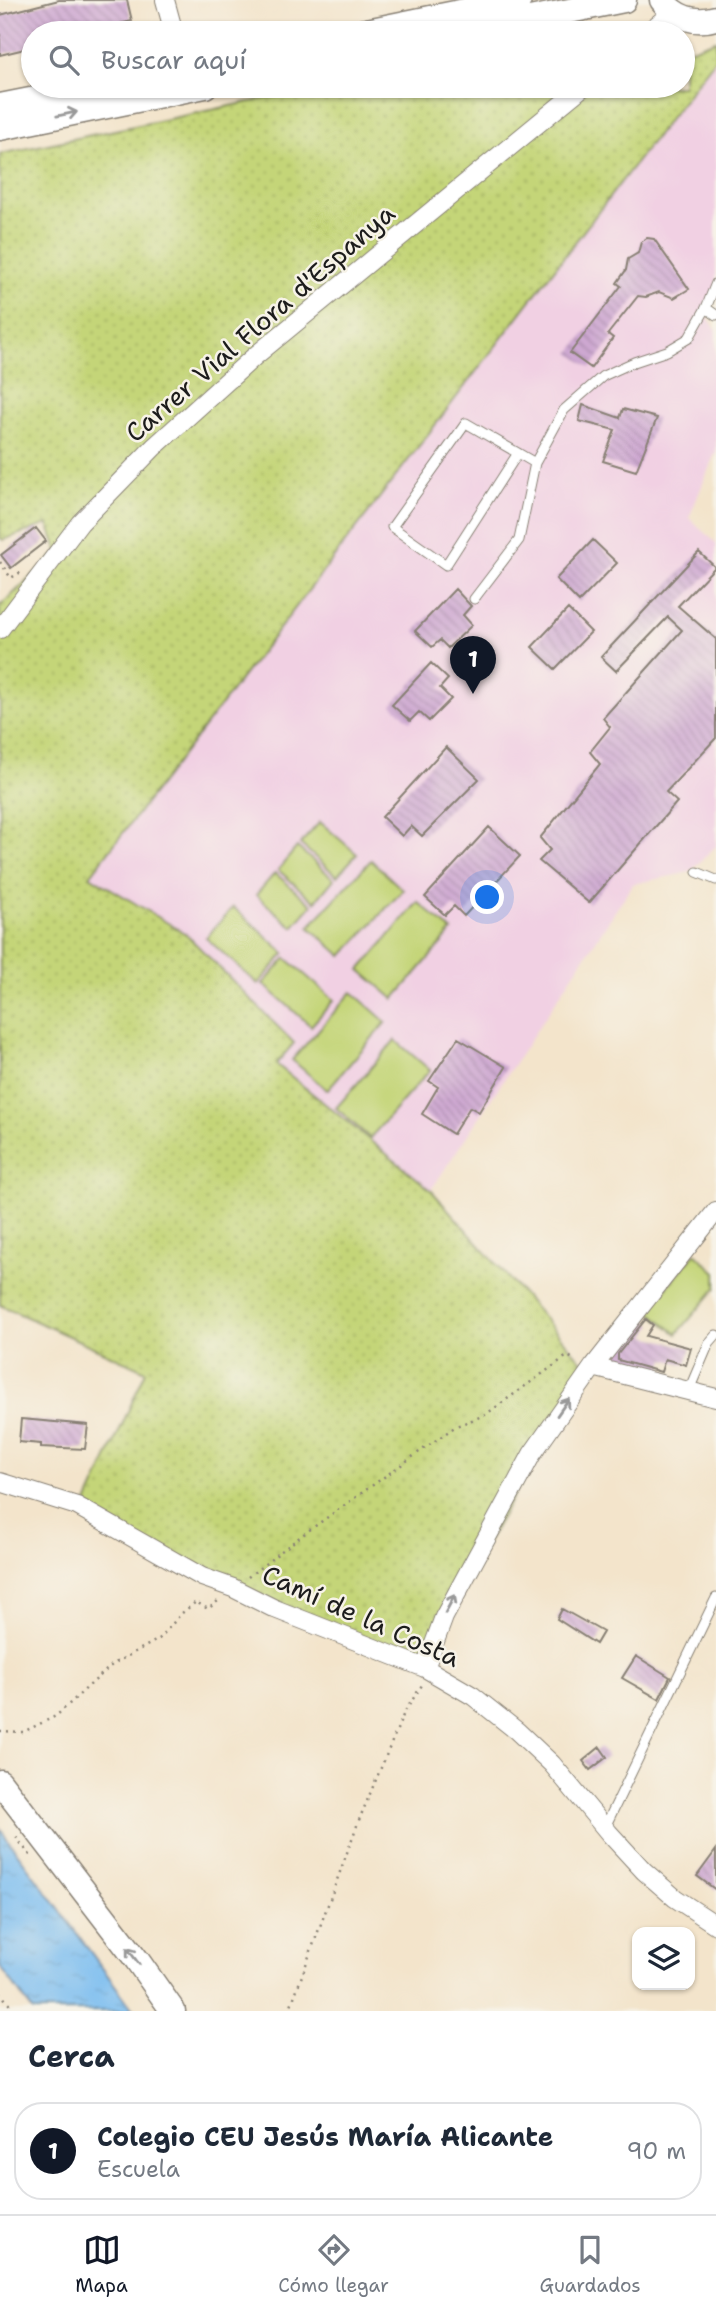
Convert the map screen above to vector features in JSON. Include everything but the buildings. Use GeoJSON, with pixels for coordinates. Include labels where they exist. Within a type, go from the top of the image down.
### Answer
{"type":"FeatureCollection","features":[{"type":"Feature","properties":{"kind":"main road"},"geometry":{"type":"LineString","coordinates":[[394,21],[432,9],[519,0]]}},
{"type":"Feature","properties":{"kind":"main road"},"geometry":{"type":"LineString","coordinates":[[520,21],[624,0]]}},
{"type":"Feature","properties":{"kind":"main road"},"geometry":{"type":"LineString","coordinates":[[667,6],[685,18],[699,21],[716,18]]}},
{"type":"Feature","properties":{"kind":"main road"},"geometry":{"type":"LineString","coordinates":[[0,106],[40,98]]}},
{"type":"Feature","properties":{"kind":"main road"},"geometry":{"type":"LineString","coordinates":[[0,128],[146,98]]}},
{"type":"Feature","properties":{"kind":"main road"},"geometry":{"type":"LineString","coordinates":[[0,1782],[173,2011]]}},
{"type":"Feature","properties":{"kind":"street"},"geometry":{"type":"LineString","coordinates":[[165,0],[171,21]]}},
{"type":"Feature","properties":{"kind":"street"},"geometry":{"type":"LineString","coordinates":[[656,21],[667,6]]}},
{"type":"Feature","properties":{"kind":"street","name":"Carrer Vial Flora d'Espanya"},"geometry":{"type":"LineString","coordinates":[[0,629],[80,523],[154,447],[255,356],[569,98]]}},
{"type":"Feature","properties":{"kind":"street"},"geometry":{"type":"LineString","coordinates":[[425,1668],[444,1617],[532,1454],[593,1367],[716,1211]]}},
{"type":"Feature","properties":{"kind":"street"},"geometry":{"type":"LineString","coordinates":[[593,1367],[716,1398]]}},
{"type":"Feature","properties":{"kind":"street","name":"Camí de la Costa"},"geometry":{"type":"LineString","coordinates":[[0,1482],[77,1506],[202,1577],[425,1668],[473,1696],[517,1731],[552,1764],[637,1864],[675,1898],[716,1925]]}},
{"type":"Feature","properties":{"kind":"lane"},"geometry":{"type":"LineString","coordinates":[[474,599],[519,540],[535,463],[564,410],[603,376],[667,351],[690,338],[716,283]]}},
{"type":"Feature","properties":{"kind":"lane"},"geometry":{"type":"LineString","coordinates":[[706,308],[716,315]]}},
{"type":"Feature","properties":{"kind":"lane"},"geometry":{"type":"LineString","coordinates":[[518,453],[446,565],[392,527],[466,423],[518,453],[535,463]]}},
{"type":"Feature","properties":{"kind":"lane"},"geometry":{"type":"LineString","coordinates":[[697,872],[716,880]]}},
{"type":"Feature","properties":{"kind":"lane"},"geometry":{"type":"LineString","coordinates":[[689,1390],[709,1343],[716,1335]]}},
{"type":"Feature","properties":{"kind":"lane"},"geometry":{"type":"LineString","coordinates":[[605,1827],[716,1598]]}},
{"type":"Feature","properties":{"kind":"path"},"geometry":{"type":"LineString","coordinates":[[0,1731],[23,1732],[56,1716],[113,1664],[159,1639],[182,1613],[196,1602],[208,1609],[301,1536],[456,1426],[485,1415],[567,1356],[593,1367]]}},
{"type":"Feature","properties":{"kind":"path"},"geometry":{"type":"LineString","coordinates":[[289,2011],[359,1820],[404,1713],[422,1688],[425,1668]]}},
{"type":"Feature","properties":{"kind":"path"},"geometry":{"type":"LineString","coordinates":[[0,1992],[14,2011]]}},
{"type":"Feature","properties":{"kind":"shaded area"},"geometry":{"type":"Polygon","coordinates":[[[716,58],[716,285],[705,312],[716,330],[716,451],[689,518],[716,543],[716,846],[690,872],[633,884],[431,1190],[275,1064],[294,1043],[90,876],[685,98],[695,98],[695,85],[716,58]]]}},
{"type":"Feature","properties":{"kind":"green space"},"geometry":{"type":"Polygon","coordinates":[[[716,40],[716,58],[695,85],[695,48],[716,40]]]}},
{"type":"Feature","properties":{"kind":"green space"},"geometry":{"type":"Polygon","coordinates":[[[268,98],[685,98],[90,876],[186,934],[294,1043],[276,1064],[431,1190],[587,1367],[426,1649],[406,1655],[233,1588],[84,1510],[146,1371],[0,1305],[0,606],[58,552],[48,524],[3,540],[0,538],[0,154],[268,98]]]}},
{"type":"Feature","properties":{"kind":"green space"},"geometry":{"type":"Polygon","coordinates":[[[320,822],[357,854],[337,876],[300,844],[320,822]]]}},
{"type":"Feature","properties":{"kind":"green space"},"geometry":{"type":"Polygon","coordinates":[[[297,847],[334,879],[315,902],[278,870],[297,847]]]}},
{"type":"Feature","properties":{"kind":"green space"},"geometry":{"type":"Polygon","coordinates":[[[371,860],[403,890],[342,956],[309,927],[371,860]]]}},
{"type":"Feature","properties":{"kind":"green space"},"geometry":{"type":"Polygon","coordinates":[[[275,873],[312,905],[293,927],[256,895],[275,873]]]}},
{"type":"Feature","properties":{"kind":"green space"},"geometry":{"type":"Polygon","coordinates":[[[418,902],[452,931],[394,999],[360,970],[418,902]]]}},
{"type":"Feature","properties":{"kind":"green space"},"geometry":{"type":"Polygon","coordinates":[[[233,907],[285,953],[258,984],[206,938],[233,907]]]}},
{"type":"Feature","properties":{"kind":"green space"},"geometry":{"type":"Polygon","coordinates":[[[286,958],[334,1000],[311,1026],[263,984],[286,958]]]}},
{"type":"Feature","properties":{"kind":"green space"},"geometry":{"type":"Polygon","coordinates":[[[352,992],[386,1022],[327,1090],[292,1060],[352,992]]]}},
{"type":"Feature","properties":{"kind":"green space"},"geometry":{"type":"Polygon","coordinates":[[[395,1040],[430,1070],[370,1138],[336,1108],[395,1040]]]}},
{"type":"Feature","properties":{"kind":"green space"},"geometry":{"type":"Polygon","coordinates":[[[695,1253],[716,1272],[716,1288],[677,1334],[648,1310],[695,1253]]]}},
{"type":"Feature","properties":{"kind":"water"},"geometry":{"type":"Polygon","coordinates":[[[0,1829],[134,2011],[33,2011],[0,1966],[0,1829]]]}},
{"type":"Feature","properties":{"kind":"place","name":"Colegio CEU Jesús María Alicante"},"geometry":{"type":"Point","coordinates":[473,694]}}]}
